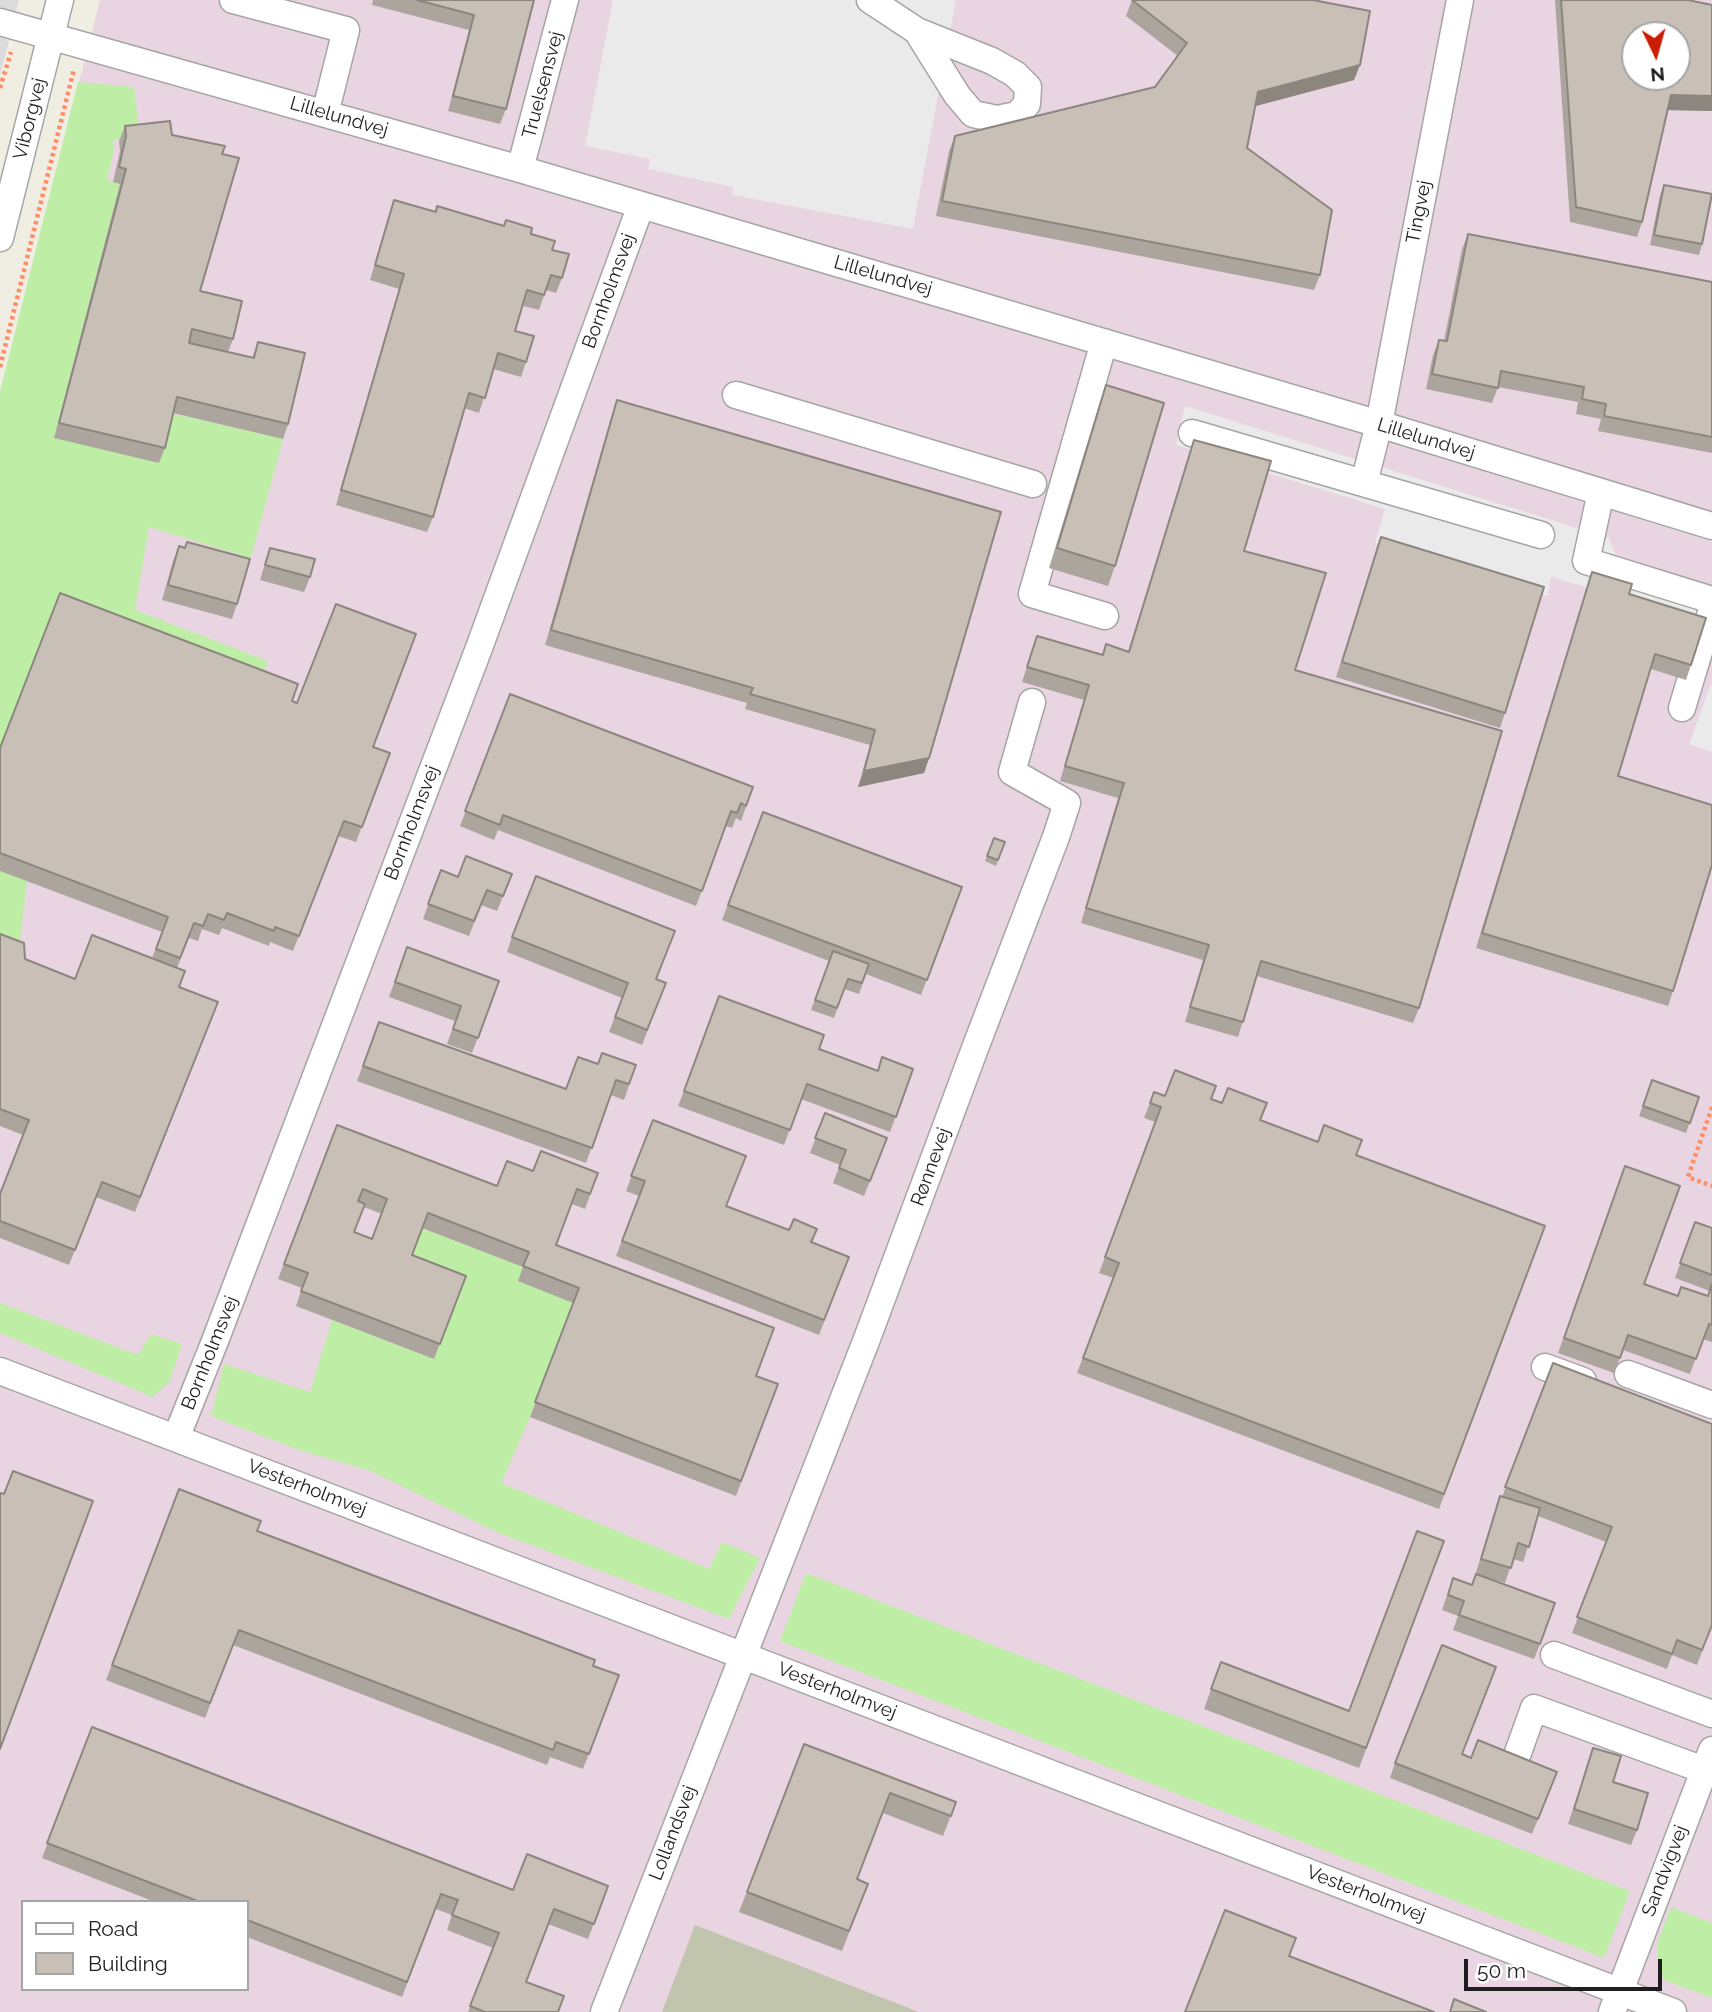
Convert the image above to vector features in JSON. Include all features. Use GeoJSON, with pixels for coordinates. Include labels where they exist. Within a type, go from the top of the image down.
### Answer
{"type":"FeatureCollection","features":[{"type":"Feature","properties":{"kind":"street","name":"Viborgvej"},"geometry":{"type":"LineString","coordinates":[[0,238],[60,0]]}},
{"type":"Feature","properties":{"kind":"street"},"geometry":{"type":"LineString","coordinates":[[233,0],[346,30],[325,114]]}},
{"type":"Feature","properties":{"kind":"street","name":"Truelsensvej"},"geometry":{"type":"LineString","coordinates":[[520,169],[565,0]]}},
{"type":"Feature","properties":{"kind":"street"},"geometry":{"type":"LineString","coordinates":[[870,0],[917,31],[992,61],[1015,74],[1028,87],[1027,104],[1017,115],[998,118],[973,114],[957,95],[917,31]]}},
{"type":"Feature","properties":{"kind":"street","name":"Tingvej"},"geometry":{"type":"LineString","coordinates":[[1364,483],[1379,424],[1460,0]]}},
{"type":"Feature","properties":{"kind":"street","name":"Lillelundvej"},"geometry":{"type":"LineString","coordinates":[[0,22],[520,169],[1379,424],[1712,527]]}},
{"type":"Feature","properties":{"kind":"street","name":"Bornholmsvej"},"geometry":{"type":"LineString","coordinates":[[176,1438],[479,649],[641,205]]}},
{"type":"Feature","properties":{"kind":"street"},"geometry":{"type":"LineString","coordinates":[[1104,342],[1032,594],[1105,616]]}},
{"type":"Feature","properties":{"kind":"street"},"geometry":{"type":"LineString","coordinates":[[736,396],[1033,484]]}},
{"type":"Feature","properties":{"kind":"street"},"geometry":{"type":"LineString","coordinates":[[1192,433],[1541,535]]}},
{"type":"Feature","properties":{"kind":"street"},"geometry":{"type":"LineString","coordinates":[[1601,492],[1586,561],[1712,600]]}},
{"type":"Feature","properties":{"kind":"street"},"geometry":{"type":"LineString","coordinates":[[1682,708],[1712,609]]}},
{"type":"Feature","properties":{"kind":"street","name":"Rønnevej"},"geometry":{"type":"LineString","coordinates":[[742,1655],[868,1336],[1067,803],[1012,772],[1032,702]]}},
{"type":"Feature","properties":{"kind":"street"},"geometry":{"type":"LineString","coordinates":[[1545,1367],[1706,1416]]}},
{"type":"Feature","properties":{"kind":"street","name":"Vesterholmvej"},"geometry":{"type":"LineString","coordinates":[[0,1371],[742,1655],[1616,2002],[1673,2012]]}},
{"type":"Feature","properties":{"kind":"street"},"geometry":{"type":"LineString","coordinates":[[1628,1374],[1706,1416]]}},
{"type":"Feature","properties":{"kind":"street","name":"Lollandsvej"},"geometry":{"type":"LineString","coordinates":[[604,2012],[734,1683],[742,1655]]}},
{"type":"Feature","properties":{"kind":"street"},"geometry":{"type":"LineString","coordinates":[[1554,1655],[1712,1714]]}},
{"type":"Feature","properties":{"kind":"street"},"geometry":{"type":"LineString","coordinates":[[1515,1761],[1534,1708],[1708,1760]]}},
{"type":"Feature","properties":{"kind":"street","name":"Sandvigvej"},"geometry":{"type":"LineString","coordinates":[[1616,2002],[1702,1808],[1708,1760]]}},
{"type":"Feature","properties":{"kind":"path"},"geometry":{"type":"LineString","coordinates":[[0,88],[12,50]]}},
{"type":"Feature","properties":{"kind":"path"},"geometry":{"type":"LineString","coordinates":[[0,367],[72,77]]}},
{"type":"Feature","properties":{"kind":"path"},"geometry":{"type":"LineString","coordinates":[[1712,1107],[1688,1177],[1712,1186]]}},
{"type":"Feature","properties":{"kind":"shaded area"},"geometry":{"type":"Polygon","coordinates":[[[0,0],[19,0],[0,76],[0,0]]]}},
{"type":"Feature","properties":{"kind":"shaded area"},"geometry":{"type":"Polygon","coordinates":[[[100,0],[1712,0],[1712,2012],[0,2012],[0,392],[100,0]]]}},
{"type":"Feature","properties":{"kind":"shaded area"},"geometry":{"type":"Polygon","coordinates":[[[613,0],[956,0],[913,229],[732,195],[733,187],[648,169],[650,159],[585,146],[613,0]]]}},
{"type":"Feature","properties":{"kind":"shaded area"},"geometry":{"type":"Polygon","coordinates":[[[1185,406],[1609,538],[1619,563],[1708,588],[1698,626],[1626,599],[1551,577],[1548,596],[1375,543],[1385,509],[1176,445],[1185,406]]]}},
{"type":"Feature","properties":{"kind":"shaded area"},"geometry":{"type":"Polygon","coordinates":[[[1712,681],[1712,752],[1689,744],[1712,681]]]}},
{"type":"Feature","properties":{"kind":"shaded area"},"geometry":{"type":"Polygon","coordinates":[[[695,1925],[919,2012],[662,2012],[695,1925]]]}},
{"type":"Feature","properties":{"kind":"green space"},"geometry":{"type":"Polygon","coordinates":[[[78,82],[134,87],[140,136],[113,140],[114,151],[107,180],[120,184],[54,438],[171,413],[283,439],[251,558],[149,527],[135,610],[268,661],[257,685],[0,749],[0,392],[78,82]]]}},
{"type":"Feature","properties":{"kind":"green space"},"geometry":{"type":"Polygon","coordinates":[[[0,871],[27,881],[18,958],[0,951],[0,871]]]}},
{"type":"Feature","properties":{"kind":"green space"},"geometry":{"type":"Polygon","coordinates":[[[422,1228],[523,1267],[573,1303],[530,1417],[501,1483],[709,1569],[722,1542],[760,1558],[729,1619],[496,1532],[371,1471],[299,1450],[211,1416],[224,1364],[310,1392],[332,1320],[434,1359],[406,1270],[422,1228]]]}},
{"type":"Feature","properties":{"kind":"green space"},"geometry":{"type":"Polygon","coordinates":[[[0,1303],[138,1355],[151,1334],[182,1344],[170,1381],[153,1397],[0,1333],[0,1303]]]}},
{"type":"Feature","properties":{"kind":"green space"},"geometry":{"type":"Polygon","coordinates":[[[806,1573],[1630,1891],[1604,1958],[780,1641],[806,1573]]]}},
{"type":"Feature","properties":{"kind":"green space"},"geometry":{"type":"Polygon","coordinates":[[[1671,1907],[1712,1923],[1712,1998],[1664,1980],[1658,1963],[1658,1941],[1671,1907]]]}},
{"type":"Feature","properties":{"kind":"building"},"geometry":{"type":"Polygon","coordinates":[[[417,0],[534,0],[506,109],[453,96],[474,15],[417,0]]]}},
{"type":"Feature","properties":{"kind":"building"},"geometry":{"type":"Polygon","coordinates":[[[1132,0],[1313,0],[1370,11],[1360,65],[1258,92],[1247,148],[1332,210],[1320,275],[942,201],[955,136],[1155,87],[1187,43],[1132,0]]]}},
{"type":"Feature","properties":{"kind":"building"},"geometry":{"type":"Polygon","coordinates":[[[1561,0],[1688,0],[1712,5],[1712,96],[1671,95],[1642,222],[1576,207],[1561,0]]]}},
{"type":"Feature","properties":{"kind":"building"},"geometry":{"type":"Polygon","coordinates":[[[170,121],[172,135],[225,146],[222,154],[239,158],[200,291],[242,301],[233,339],[192,329],[189,343],[254,358],[258,342],[305,353],[288,424],[177,397],[165,448],[59,423],[126,169],[119,167],[126,136],[125,126],[170,121]]]}},
{"type":"Feature","properties":{"kind":"building"},"geometry":{"type":"Polygon","coordinates":[[[1664,185],[1712,194],[1702,244],[1654,235],[1664,185]]]}},
{"type":"Feature","properties":{"kind":"building"},"geometry":{"type":"Polygon","coordinates":[[[394,200],[436,212],[437,206],[504,226],[506,220],[532,228],[531,234],[555,241],[552,250],[569,254],[562,278],[551,275],[544,295],[527,290],[515,331],[534,336],[526,362],[498,353],[485,398],[469,393],[433,517],[341,490],[404,274],[375,265],[394,200]]]}},
{"type":"Feature","properties":{"kind":"building"},"geometry":{"type":"Polygon","coordinates":[[[1468,234],[1712,282],[1712,437],[1604,416],[1606,404],[1582,399],[1584,387],[1501,371],[1498,388],[1432,374],[1439,340],[1447,341],[1468,234]]]}},
{"type":"Feature","properties":{"kind":"building"},"geometry":{"type":"Polygon","coordinates":[[[1106,385],[1164,403],[1115,566],[1057,548],[1106,385]]]}},
{"type":"Feature","properties":{"kind":"building"},"geometry":{"type":"Polygon","coordinates":[[[617,400],[1001,512],[929,758],[864,771],[875,730],[750,694],[753,688],[551,630],[617,400]]]}},
{"type":"Feature","properties":{"kind":"building"},"geometry":{"type":"Polygon","coordinates":[[[1194,440],[1271,461],[1244,551],[1326,573],[1295,670],[1502,731],[1419,1008],[1261,961],[1243,1022],[1190,1007],[1209,945],[1086,908],[1124,783],[1065,766],[1089,685],[1027,667],[1037,636],[1103,655],[1106,644],[1129,652],[1194,440]]]}},
{"type":"Feature","properties":{"kind":"building"},"geometry":{"type":"Polygon","coordinates":[[[1381,537],[1544,587],[1505,713],[1342,662],[1381,537]]]}},
{"type":"Feature","properties":{"kind":"building"},"geometry":{"type":"Polygon","coordinates":[[[187,542],[250,559],[237,604],[168,585],[179,546],[185,548],[187,542]]]}},
{"type":"Feature","properties":{"kind":"building"},"geometry":{"type":"Polygon","coordinates":[[[270,548],[315,559],[310,577],[265,565],[270,548]]]}},
{"type":"Feature","properties":{"kind":"building"},"geometry":{"type":"Polygon","coordinates":[[[1592,572],[1632,584],[1629,594],[1706,618],[1691,665],[1655,654],[1618,776],[1712,805],[1712,865],[1673,991],[1482,933],[1592,572]]]}},
{"type":"Feature","properties":{"kind":"building"},"geometry":{"type":"Polygon","coordinates":[[[60,593],[298,684],[292,701],[297,703],[336,604],[416,634],[373,747],[390,753],[362,827],[344,821],[299,936],[275,927],[274,931],[227,913],[224,920],[208,914],[203,926],[194,923],[180,958],[156,949],[168,917],[0,853],[0,748],[60,593]]]}},
{"type":"Feature","properties":{"kind":"building"},"geometry":{"type":"Polygon","coordinates":[[[510,694],[753,787],[746,806],[741,803],[737,813],[731,811],[702,891],[503,815],[500,825],[465,811],[510,694]]]}},
{"type":"Feature","properties":{"kind":"building"},"geometry":{"type":"Polygon","coordinates":[[[763,812],[962,887],[927,980],[728,905],[763,812]]]}},
{"type":"Feature","properties":{"kind":"building"},"geometry":{"type":"Polygon","coordinates":[[[994,838],[1005,842],[998,860],[987,856],[994,838]]]}},
{"type":"Feature","properties":{"kind":"building"},"geometry":{"type":"Polygon","coordinates":[[[466,856],[512,874],[503,896],[487,890],[474,921],[428,904],[441,870],[458,877],[466,856]]]}},
{"type":"Feature","properties":{"kind":"building"},"geometry":{"type":"Polygon","coordinates":[[[536,876],[675,931],[656,979],[666,983],[647,1030],[615,1017],[628,983],[512,937],[536,876]]]}},
{"type":"Feature","properties":{"kind":"building"},"geometry":{"type":"Polygon","coordinates":[[[0,934],[24,943],[25,959],[75,979],[92,935],[185,971],[179,987],[218,1002],[140,1197],[102,1182],[75,1250],[0,1221],[0,1194],[29,1120],[0,1109],[0,934]]]}},
{"type":"Feature","properties":{"kind":"building"},"geometry":{"type":"Polygon","coordinates":[[[407,947],[499,981],[478,1038],[453,1029],[461,1006],[395,982],[407,947]]]}},
{"type":"Feature","properties":{"kind":"building"},"geometry":{"type":"Polygon","coordinates":[[[833,951],[869,964],[862,983],[848,979],[837,1008],[815,1000],[833,951]]]}},
{"type":"Feature","properties":{"kind":"building"},"geometry":{"type":"Polygon","coordinates":[[[719,996],[824,1035],[819,1049],[878,1071],[882,1057],[913,1069],[896,1117],[807,1084],[790,1130],[684,1091],[719,996]]]}},
{"type":"Feature","properties":{"kind":"building"},"geometry":{"type":"Polygon","coordinates":[[[379,1022],[566,1089],[578,1057],[598,1064],[602,1053],[636,1065],[629,1084],[616,1080],[592,1148],[363,1066],[379,1022]]]}},
{"type":"Feature","properties":{"kind":"building"},"geometry":{"type":"Polygon","coordinates":[[[1175,1070],[1216,1086],[1211,1099],[1222,1103],[1228,1088],[1267,1103],[1260,1120],[1318,1142],[1324,1125],[1362,1140],[1356,1155],[1545,1226],[1444,1494],[1083,1358],[1119,1263],[1105,1257],[1161,1107],[1150,1103],[1154,1092],[1165,1096],[1175,1070]]]}},
{"type":"Feature","properties":{"kind":"building"},"geometry":{"type":"Polygon","coordinates":[[[1652,1080],[1699,1097],[1690,1123],[1643,1106],[1652,1080]]]}},
{"type":"Feature","properties":{"kind":"building"},"geometry":{"type":"Polygon","coordinates":[[[825,1113],[887,1138],[870,1181],[839,1168],[846,1150],[815,1138],[825,1113]]]}},
{"type":"Feature","properties":{"kind":"building"},"geometry":{"type":"Polygon","coordinates":[[[653,1120],[746,1156],[726,1206],[789,1230],[794,1219],[817,1229],[811,1242],[849,1257],[824,1320],[622,1241],[645,1181],[631,1176],[653,1120]]]}},
{"type":"Feature","properties":{"kind":"building"},"geometry":{"type":"Polygon","coordinates":[[[337,1125],[497,1186],[507,1161],[533,1171],[541,1151],[598,1173],[590,1194],[577,1189],[556,1245],[774,1328],[756,1376],[778,1384],[741,1481],[535,1402],[579,1288],[523,1266],[529,1252],[428,1213],[412,1255],[466,1276],[440,1344],[301,1291],[308,1273],[284,1264],[337,1125]],[[363,1189],[358,1201],[365,1204],[354,1232],[372,1239],[387,1199],[363,1189]]]}},
{"type":"Feature","properties":{"kind":"building"},"geometry":{"type":"Polygon","coordinates":[[[1625,1166],[1680,1186],[1644,1284],[1678,1296],[1681,1287],[1708,1296],[1712,1284],[1712,1325],[1709,1324],[1696,1359],[1628,1335],[1620,1358],[1564,1338],[1625,1166]]]}},
{"type":"Feature","properties":{"kind":"building"},"geometry":{"type":"Polygon","coordinates":[[[1695,1222],[1712,1228],[1712,1275],[1680,1263],[1695,1222]]]}},
{"type":"Feature","properties":{"kind":"building"},"geometry":{"type":"Polygon","coordinates":[[[1553,1363],[1712,1424],[1712,1625],[1702,1650],[1677,1640],[1672,1654],[1577,1617],[1612,1527],[1505,1487],[1553,1363]]]}},
{"type":"Feature","properties":{"kind":"building"},"geometry":{"type":"Polygon","coordinates":[[[13,1471],[93,1501],[0,1749],[0,1493],[4,1494],[13,1471]]]}},
{"type":"Feature","properties":{"kind":"building"},"geometry":{"type":"Polygon","coordinates":[[[179,1489],[261,1521],[257,1531],[595,1660],[593,1666],[619,1675],[589,1754],[556,1742],[553,1750],[239,1630],[210,1703],[112,1665],[179,1489]]]}},
{"type":"Feature","properties":{"kind":"building"},"geometry":{"type":"Polygon","coordinates":[[[1500,1496],[1540,1508],[1529,1547],[1518,1543],[1511,1568],[1481,1559],[1500,1496]]]}},
{"type":"Feature","properties":{"kind":"building"},"geometry":{"type":"Polygon","coordinates":[[[1417,1531],[1444,1541],[1366,1748],[1211,1689],[1221,1662],[1349,1711],[1417,1531]]]}},
{"type":"Feature","properties":{"kind":"building"},"geometry":{"type":"Polygon","coordinates":[[[1476,1574],[1555,1603],[1540,1644],[1459,1615],[1464,1601],[1448,1595],[1453,1578],[1472,1585],[1476,1574]]]}},
{"type":"Feature","properties":{"kind":"building"},"geometry":{"type":"Polygon","coordinates":[[[1442,1645],[1496,1667],[1462,1754],[1471,1758],[1478,1740],[1557,1772],[1538,1819],[1395,1763],[1442,1645]]]}},
{"type":"Feature","properties":{"kind":"building"},"geometry":{"type":"Polygon","coordinates":[[[92,1727],[513,1890],[527,1854],[608,1886],[594,1924],[554,1909],[526,1982],[564,1996],[558,2012],[485,2012],[470,2006],[499,1933],[452,1915],[458,1900],[441,1894],[407,1982],[248,1920],[248,1900],[195,1900],[47,1843],[92,1727]]]}},
{"type":"Feature","properties":{"kind":"building"},"geometry":{"type":"Polygon","coordinates":[[[804,1744],[956,1802],[951,1816],[890,1793],[857,1879],[868,1884],[849,1931],[747,1892],[804,1744]]]}},
{"type":"Feature","properties":{"kind":"building"},"geometry":{"type":"Polygon","coordinates":[[[1593,1748],[1621,1756],[1613,1782],[1648,1793],[1637,1830],[1574,1809],[1593,1748]]]}},
{"type":"Feature","properties":{"kind":"building"},"geometry":{"type":"Polygon","coordinates":[[[1225,1910],[1296,1938],[1289,1956],[1434,2012],[1185,2012],[1225,1910]]]}},
{"type":"Feature","properties":{"kind":"building"},"geometry":{"type":"Polygon","coordinates":[[[1454,1999],[1486,2012],[1450,2012],[1454,1999]]]}}]}
